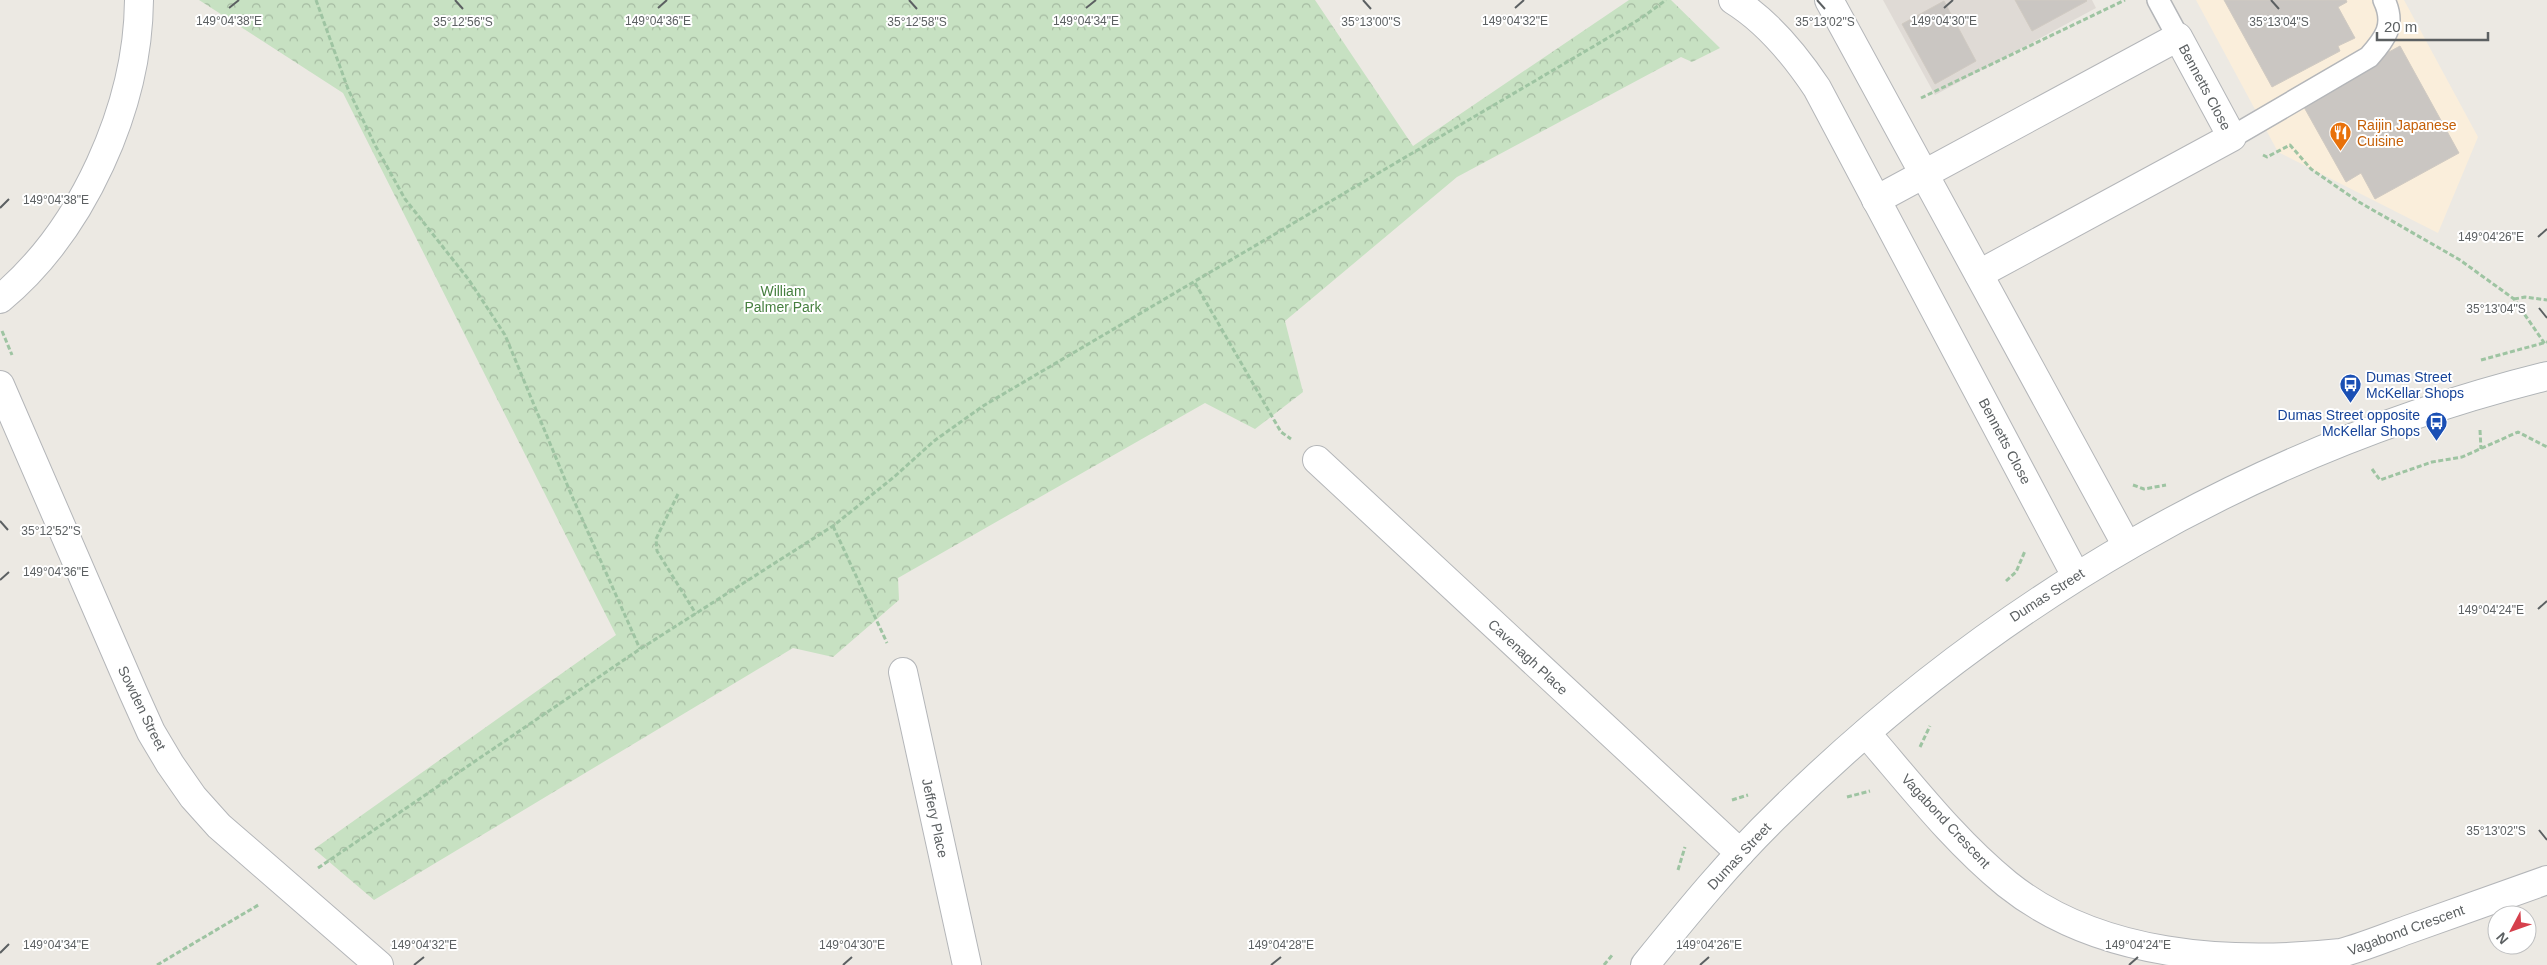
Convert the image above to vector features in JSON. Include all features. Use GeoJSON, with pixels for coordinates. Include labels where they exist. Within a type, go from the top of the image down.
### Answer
{"type":"FeatureCollection","features":[{"type":"Feature","properties":{"kind":"street"},"geometry":{"type":"LineString","coordinates":[[0,299],[32,267],[57,236],[80,202],[98,166],[114,129],[126,90],[135,51],[139,0]]}},
{"type":"Feature","properties":{"kind":"street","name":"Bennetts Close"},"geometry":{"type":"LineString","coordinates":[[1733,0],[1762,22],[1800,64],[1817,88],[2076,576]]}},
{"type":"Feature","properties":{"kind":"street"},"geometry":{"type":"LineString","coordinates":[[1829,0],[2127,546]]}},
{"type":"Feature","properties":{"kind":"street","name":"Bennetts Close"},"geometry":{"type":"LineString","coordinates":[[1876,200],[2178,37],[2232,137],[1979,274]]}},
{"type":"Feature","properties":{"kind":"street","name":"Dumas Street"},"geometry":{"type":"LineString","coordinates":[[1645,965],[1740,853],[1780,811],[1866,733],[1968,650],[2076,576],[2196,508],[2339,442],[2487,390],[2547,376]]}},
{"type":"Feature","properties":{"kind":"street","name":"Sowden Street"},"geometry":{"type":"LineString","coordinates":[[0,385],[151,732],[189,790],[219,826],[379,965]]}},
{"type":"Feature","properties":{"kind":"street","name":"Cavenagh Place"},"geometry":{"type":"LineString","coordinates":[[1317,460],[1740,853]]}},
{"type":"Feature","properties":{"kind":"street","name":"Jeffery Place"},"geometry":{"type":"LineString","coordinates":[[903,672],[967,965]]}},
{"type":"Feature","properties":{"kind":"street","name":"Vagabond Crescent"},"geometry":{"type":"LineString","coordinates":[[1866,733],[1951,832],[2008,885],[2040,907],[2075,926],[2110,941],[2148,953],[2186,961],[2225,965],[2264,965],[2303,961],[2341,953],[2547,880]]}},
{"type":"Feature","properties":{"kind":"lane"},"geometry":{"type":"LineString","coordinates":[[2158,0],[2178,37]]}},
{"type":"Feature","properties":{"kind":"lane"},"geometry":{"type":"LineString","coordinates":[[2232,137],[2369,57],[2385,39],[2389,22],[2388,7],[2384,0]]}},
{"type":"Feature","properties":{"kind":"path"},"geometry":{"type":"LineString","coordinates":[[316,0],[348,89],[379,153],[405,199],[469,280],[505,335],[571,494],[640,649]]}},
{"type":"Feature","properties":{"kind":"path"},"geometry":{"type":"LineString","coordinates":[[157,965],[289,887],[640,649],[833,526],[894,477],[934,441],[983,406],[1195,283],[1640,19],[1666,0]]}},
{"type":"Feature","properties":{"kind":"path"},"geometry":{"type":"LineString","coordinates":[[1918,99],[2125,0]]}},
{"type":"Feature","properties":{"kind":"path"},"geometry":{"type":"LineString","coordinates":[[2232,137],[2267,156],[2290,144],[2311,169],[2359,202],[2460,260],[2514,299],[2547,346]]}},
{"type":"Feature","properties":{"kind":"path"},"geometry":{"type":"LineString","coordinates":[[1195,283],[1281,432],[1317,460]]}},
{"type":"Feature","properties":{"kind":"path"},"geometry":{"type":"LineString","coordinates":[[2514,299],[2525,297],[2547,300]]}},
{"type":"Feature","properties":{"kind":"path"},"geometry":{"type":"LineString","coordinates":[[0,328],[14,359]]}},
{"type":"Feature","properties":{"kind":"path"},"geometry":{"type":"LineString","coordinates":[[2481,360],[2547,342]]}},
{"type":"Feature","properties":{"kind":"path"},"geometry":{"type":"LineString","coordinates":[[2471,432],[2489,426]]}},
{"type":"Feature","properties":{"kind":"path"},"geometry":{"type":"LineString","coordinates":[[2480,430],[2481,449]]}},
{"type":"Feature","properties":{"kind":"path"},"geometry":{"type":"LineString","coordinates":[[2372,469],[2380,480],[2432,462],[2462,457],[2518,432],[2547,447]]}},
{"type":"Feature","properties":{"kind":"path"},"geometry":{"type":"LineString","coordinates":[[2364,471],[2380,465]]}},
{"type":"Feature","properties":{"kind":"path"},"geometry":{"type":"LineString","coordinates":[[678,494],[656,539],[657,551],[696,614]]}},
{"type":"Feature","properties":{"kind":"path"},"geometry":{"type":"LineString","coordinates":[[833,526],[879,630],[903,672]]}},
{"type":"Feature","properties":{"kind":"path"},"geometry":{"type":"LineString","coordinates":[[1923,755],[1921,746],[1932,722]]}},
{"type":"Feature","properties":{"kind":"path"},"geometry":{"type":"LineString","coordinates":[[1844,798],[1870,791]]}},
{"type":"Feature","properties":{"kind":"shaded area"},"geometry":{"type":"Polygon","coordinates":[[[1883,0],[2092,0],[2096,8],[1935,95],[1883,0]]]}},
{"type":"Feature","properties":{"kind":"shaded area"},"geometry":{"type":"Polygon","coordinates":[[[2196,0],[2404,0],[2478,137],[2438,233],[2278,152],[2196,0]]]}},
{"type":"Feature","properties":{"kind":"green space","name":"William Palmer Park"},"geometry":{"type":"Polygon","coordinates":[[[199,0],[1315,0],[1413,146],[1629,0],[1671,0],[1720,48],[1692,62],[1681,57],[1457,177],[1285,321],[1303,392],[1255,429],[1205,403],[898,578],[899,600],[833,657],[793,648],[374,900],[314,849],[616,635],[343,93],[199,0]]]}},
{"type":"Feature","properties":{"kind":"building"},"geometry":{"type":"Polygon","coordinates":[[[2015,0],[2086,0],[2087,1],[2032,31],[2015,0]]]}},
{"type":"Feature","properties":{"kind":"building"},"geometry":{"type":"Polygon","coordinates":[[[2224,0],[2346,0],[2347,2],[2338,7],[2355,38],[2338,46],[2340,51],[2272,87],[2224,0]]]}},
{"type":"Feature","properties":{"kind":"building"},"geometry":{"type":"Polygon","coordinates":[[[1944,1],[1976,61],[1935,84],[1902,24],[1944,1]]]}},
{"type":"Feature","properties":{"kind":"building"},"geometry":{"type":"Polygon","coordinates":[[[2400,46],[2459,153],[2375,199],[2361,173],[2346,182],[2300,100],[2400,46]]]}},
{"type":"Feature","properties":{"kind":"place","name":"Raijin Japanese Cuisine"},"geometry":{"type":"Point","coordinates":[2341,152]}},
{"type":"Feature","properties":{"kind":"place","name":"Dumas Street McKellar Shops"},"geometry":{"type":"Point","coordinates":[2350,404]}},
{"type":"Feature","properties":{"kind":"place","name":"Dumas Street opposite McKellar Shops"},"geometry":{"type":"Point","coordinates":[2436,442]}}]}
